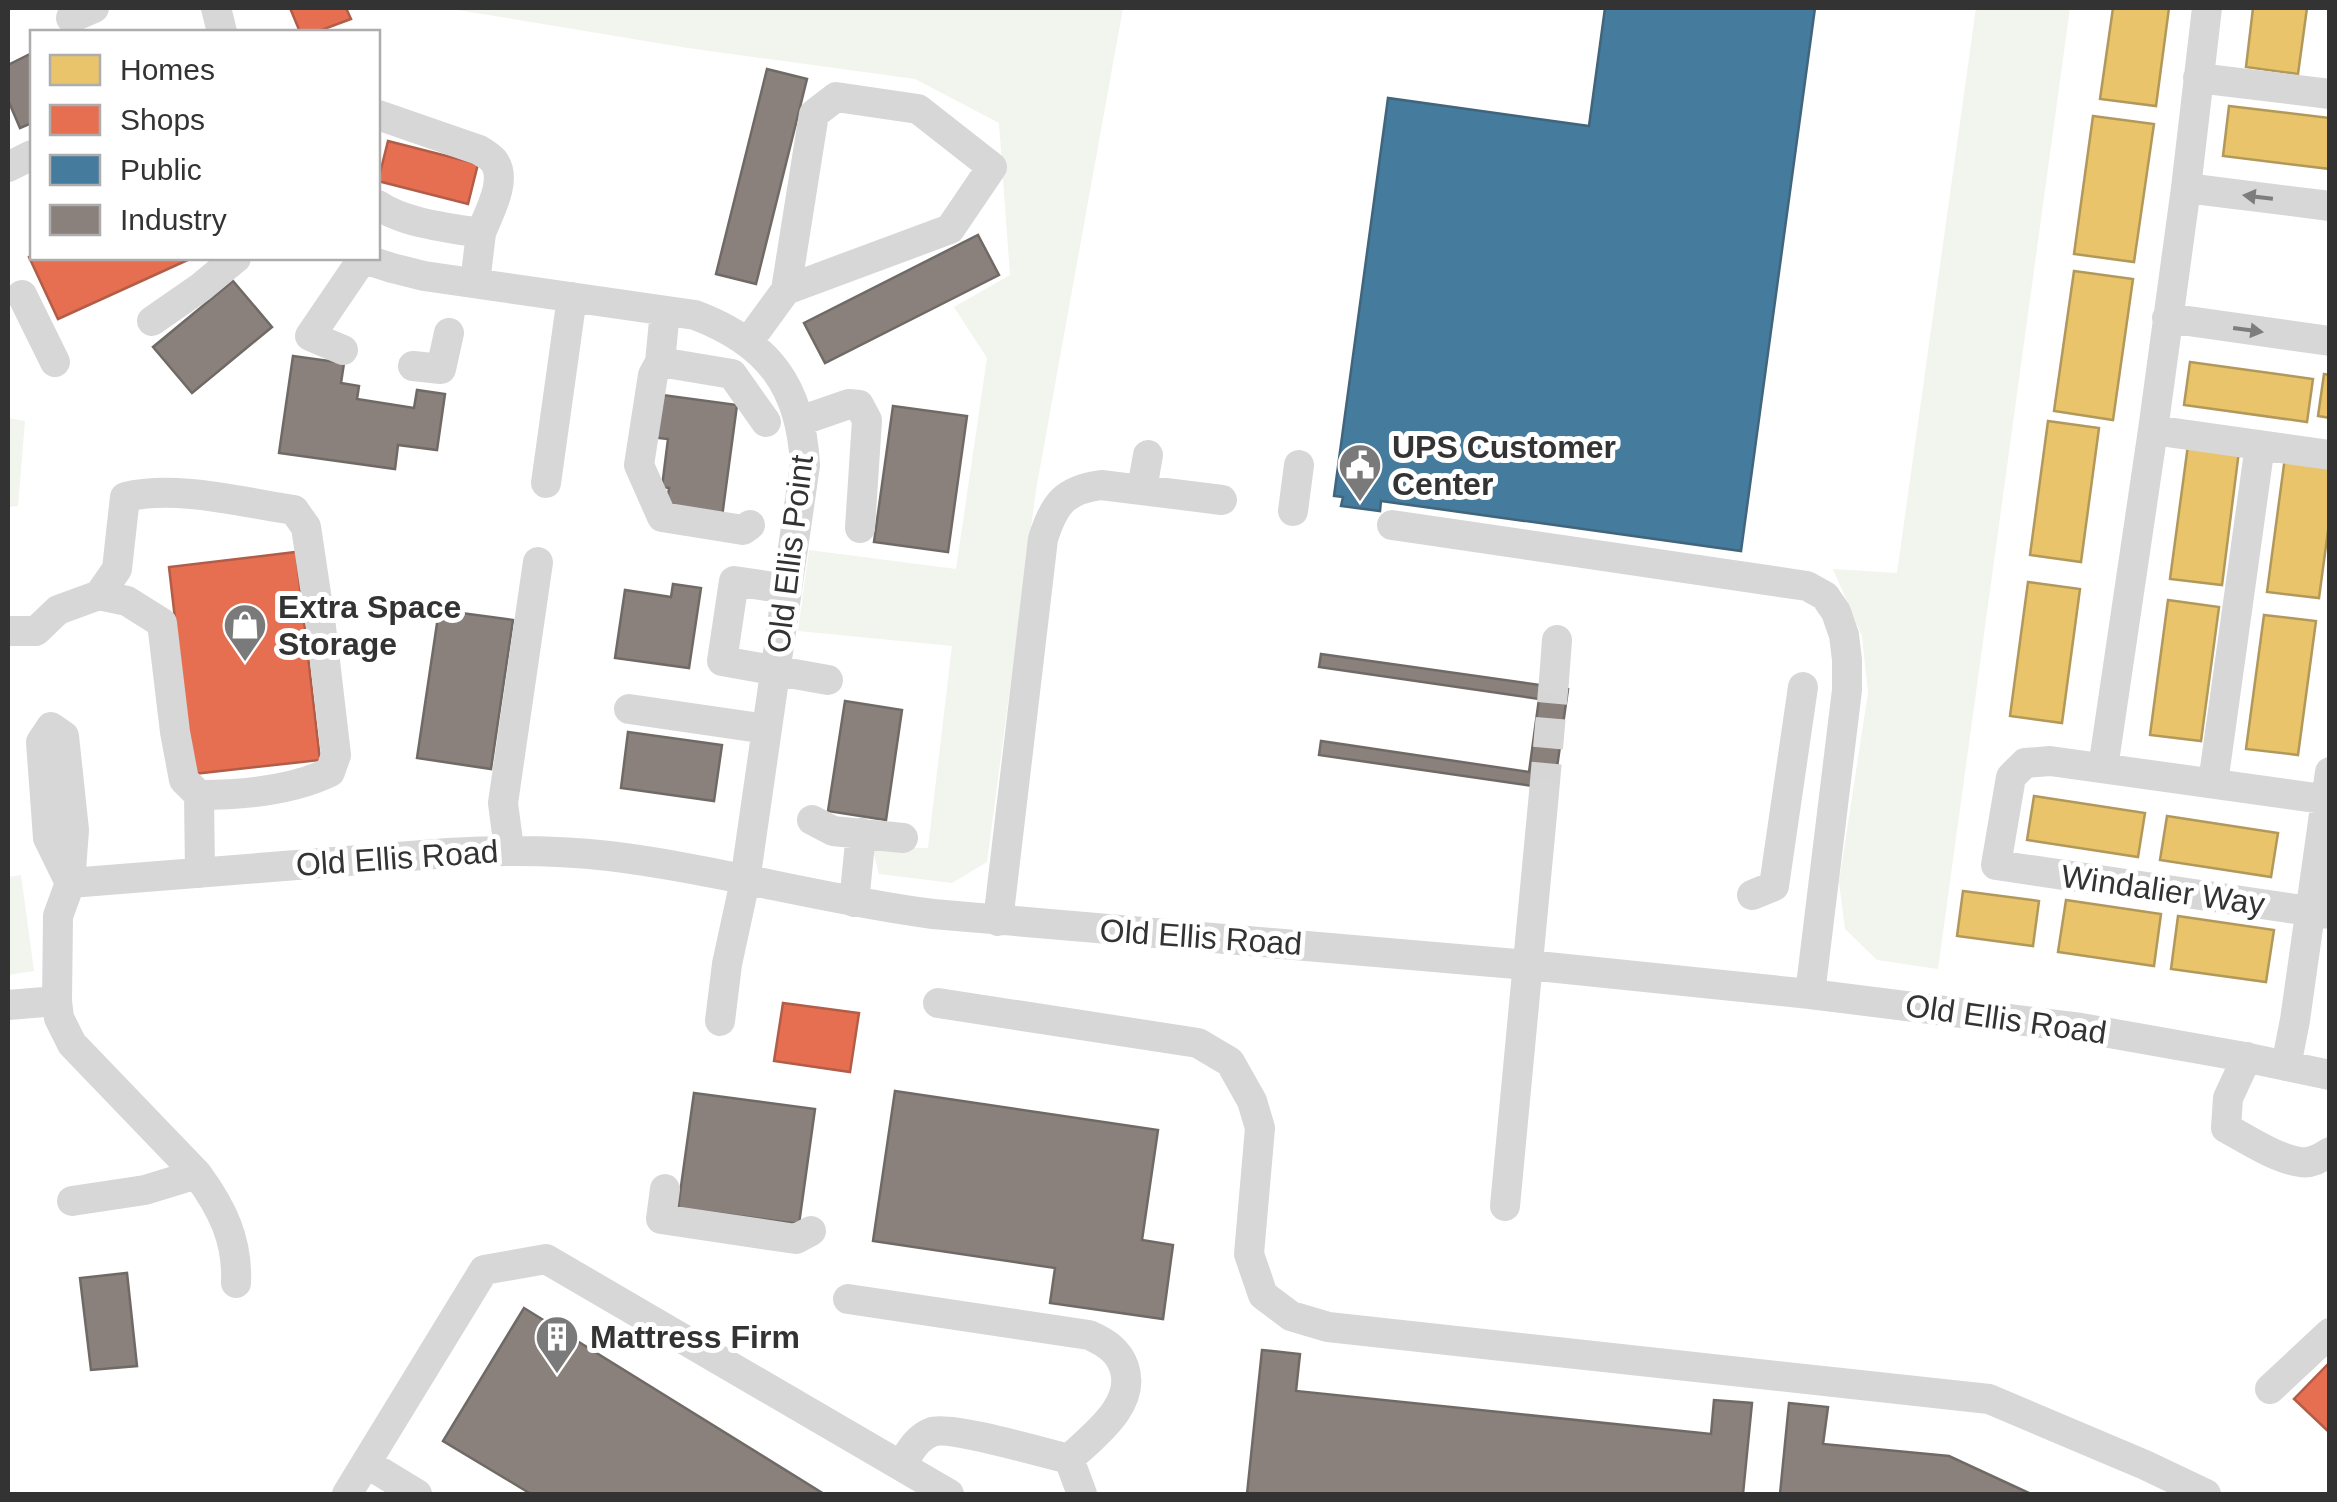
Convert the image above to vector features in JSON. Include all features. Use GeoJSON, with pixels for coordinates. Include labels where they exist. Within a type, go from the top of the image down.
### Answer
{"type":"FeatureCollection","features":[{"type":"Feature","properties":{"kind":"street"},"geometry":{"type":"LineString","coordinates":[[2207,8],[2186,188],[2104,768],[2212,784],[2328,790],[2320,912],[2286,1066]]}},
{"type":"Feature","properties":{"kind":"street"},"geometry":{"type":"LineString","coordinates":[[2198,78],[2330,94]]}},
{"type":"Feature","properties":{"kind":"street"},"geometry":{"type":"LineString","coordinates":[[748,342],[786,290],[814,114],[836,97],[918,109],[992,168],[950,229],[786,290]]}},
{"type":"Feature","properties":{"kind":"street"},"geometry":{"type":"LineString","coordinates":[[380,116],[479,150],[492,159],[498,170],[498,185],[481,233],[475,283]]}},
{"type":"Feature","properties":{"kind":"street"},"geometry":{"type":"LineString","coordinates":[[2186,188],[2330,206]]}},
{"type":"Feature","properties":{"kind":"street"},"geometry":{"type":"LineString","coordinates":[[380,207],[430,224],[481,233]]}},
{"type":"Feature","properties":{"kind":"street"},"geometry":{"type":"LineString","coordinates":[[152,321],[234,260]]}},
{"type":"Feature","properties":{"kind":"street"},"geometry":{"type":"LineString","coordinates":[[343,350],[310,336],[361,260]]}},
{"type":"Feature","properties":{"kind":"street","name":"Old Ellis Point"},"geometry":{"type":"LineString","coordinates":[[369,260],[408,272],[709,320],[748,342],[768,361],[796,405],[804,434],[806,465],[745,881],[727,964],[720,1021]]}},
{"type":"Feature","properties":{"kind":"street"},"geometry":{"type":"LineString","coordinates":[[22,295],[55,362]]}},
{"type":"Feature","properties":{"kind":"street"},"geometry":{"type":"LineString","coordinates":[[546,483],[572,297]]}},
{"type":"Feature","properties":{"kind":"street"},"geometry":{"type":"LineString","coordinates":[[666,311],[639,465],[662,517],[742,530],[750,525]]}},
{"type":"Feature","properties":{"kind":"street"},"geometry":{"type":"LineString","coordinates":[[2167,318],[2330,341]]}},
{"type":"Feature","properties":{"kind":"street"},"geometry":{"type":"LineString","coordinates":[[412,366],[441,368],[449,332]]}},
{"type":"Feature","properties":{"kind":"street"},"geometry":{"type":"LineString","coordinates":[[660,362],[732,374],[766,422]]}},
{"type":"Feature","properties":{"kind":"street"},"geometry":{"type":"LineString","coordinates":[[800,421],[849,404],[859,405],[867,420],[860,528]]}},
{"type":"Feature","properties":{"kind":"street"},"geometry":{"type":"LineString","coordinates":[[2153,430],[2330,454]]}},
{"type":"Feature","properties":{"kind":"street"},"geometry":{"type":"LineString","coordinates":[[2212,784],[2260,445]]}},
{"type":"Feature","properties":{"kind":"street"},"geometry":{"type":"LineString","coordinates":[[1142,489],[1148,454]]}},
{"type":"Feature","properties":{"kind":"street"},"geometry":{"type":"LineString","coordinates":[[1293,511],[1300,464]]}},
{"type":"Feature","properties":{"kind":"street"},"geometry":{"type":"LineString","coordinates":[[998,921],[1043,539],[1049,520],[1057,505],[1070,494],[1102,485],[1222,500]]}},
{"type":"Feature","properties":{"kind":"street"},"geometry":{"type":"LineString","coordinates":[[8,631],[36,630],[58,610],[99,594],[126,601],[162,623],[184,780],[200,795],[309,782],[330,772],[336,755],[321,627],[306,527],[294,510],[204,496],[144,492],[125,497],[117,569],[99,594]]}},
{"type":"Feature","properties":{"kind":"street"},"geometry":{"type":"LineString","coordinates":[[1392,525],[1810,574],[1836,612],[1847,660],[1847,690],[1810,994]]}},
{"type":"Feature","properties":{"kind":"street"},"geometry":{"type":"LineString","coordinates":[[509,849],[503,804],[538,562]]}},
{"type":"Feature","properties":{"kind":"street"},"geometry":{"type":"LineString","coordinates":[[788,589],[734,581],[722,662],[828,680]]}},
{"type":"Feature","properties":{"kind":"street"},"geometry":{"type":"LineString","coordinates":[[1554,680],[1557,640]]}},
{"type":"Feature","properties":{"kind":"street"},"geometry":{"type":"LineString","coordinates":[[1752,894],[1774,886],[1804,688]]}},
{"type":"Feature","properties":{"kind":"street"},"geometry":{"type":"LineString","coordinates":[[628,709],[767,729]]}},
{"type":"Feature","properties":{"kind":"street","name":"Windalier Way"},"geometry":{"type":"LineString","coordinates":[[2104,768],[2050,761],[2025,763],[2011,777],[1996,865],[2320,912]]}},
{"type":"Feature","properties":{"kind":"street"},"geometry":{"type":"LineString","coordinates":[[70,883],[37,840],[57,771],[74,830],[70,883],[58,916],[59,1018],[72,1044],[197,1174],[216,1199],[229,1226],[237,1263],[236,1283]]}},
{"type":"Feature","properties":{"kind":"street"},"geometry":{"type":"LineString","coordinates":[[1506,1206],[1544,793]]}},
{"type":"Feature","properties":{"kind":"street"},"geometry":{"type":"LineString","coordinates":[[200,795],[200,873]]}},
{"type":"Feature","properties":{"kind":"street"},"geometry":{"type":"LineString","coordinates":[[812,820],[833,830],[903,838]]}},
{"type":"Feature","properties":{"kind":"street"},"geometry":{"type":"LineString","coordinates":[[854,902],[861,834]]}},
{"type":"Feature","properties":{"kind":"street","name":"Old Ellis Road"},"geometry":{"type":"LineString","coordinates":[[70,883],[509,849],[609,856],[854,902],[998,921],[1528,964],[2044,1023],[2330,1075]]}},
{"type":"Feature","properties":{"kind":"street"},"geometry":{"type":"LineString","coordinates":[[8,1005],[57,1001]]}},
{"type":"Feature","properties":{"kind":"street"},"geometry":{"type":"LineString","coordinates":[[938,1004],[1198,1042],[1230,1062],[1252,1101],[1260,1128],[1249,1254],[1263,1295],[1291,1316],[1328,1326],[1990,1399],[2206,1494]]}},
{"type":"Feature","properties":{"kind":"street"},"geometry":{"type":"LineString","coordinates":[[2247,1058],[2228,1098],[2226,1128],[2301,1162],[2319,1159],[2330,1152]]}},
{"type":"Feature","properties":{"kind":"street"},"geometry":{"type":"LineString","coordinates":[[72,1201],[145,1190],[197,1174]]}},
{"type":"Feature","properties":{"kind":"street"},"geometry":{"type":"LineString","coordinates":[[665,1189],[661,1219],[796,1239],[810,1231]]}},
{"type":"Feature","properties":{"kind":"street"},"geometry":{"type":"LineString","coordinates":[[348,1494],[484,1270],[546,1259],[949,1494]]}},
{"type":"Feature","properties":{"kind":"street"},"geometry":{"type":"LineString","coordinates":[[848,1299],[1089,1336],[1105,1342],[1124,1369],[1122,1403],[1068,1459]]}},
{"type":"Feature","properties":{"kind":"street"},"geometry":{"type":"LineString","coordinates":[[2270,1389],[2330,1333]]}},
{"type":"Feature","properties":{"kind":"street"},"geometry":{"type":"LineString","coordinates":[[901,1466],[915,1444],[929,1433],[941,1430],[1068,1459]]}},
{"type":"Feature","properties":{"kind":"street"},"geometry":{"type":"LineString","coordinates":[[1068,1459],[1082,1494]]}},
{"type":"Feature","properties":{"kind":"street"},"geometry":{"type":"LineString","coordinates":[[366,1463],[417,1494]]}},
{"type":"Feature","properties":{"kind":"shaded area"},"geometry":{"type":"Polygon","coordinates":[[[446,8],[1123,8],[1036,490],[987,862],[952,883],[879,874],[872,847],[928,848],[952,646],[798,631],[809,550],[956,569],[987,358],[954,307],[1010,275],[999,123],[915,79],[688,48],[446,8]]]}},
{"type":"Feature","properties":{"kind":"shaded area"},"geometry":{"type":"Polygon","coordinates":[[[1976,8],[2070,8],[1938,969],[1877,960],[1845,929],[1839,882],[1868,693],[1862,636],[1833,569],[1897,573],[1976,8]]]}},
{"type":"Feature","properties":{"kind":"shaded area"},"geometry":{"type":"Polygon","coordinates":[[[8,418],[25,421],[18,506],[8,507],[8,418]]]}},
{"type":"Feature","properties":{"kind":"shaded area"},"geometry":{"type":"Polygon","coordinates":[[[21,875],[34,971],[8,975],[8,877],[21,875]]]}},
{"type":"Feature","properties":{"kind":"building: Homes"},"geometry":{"type":"Polygon","coordinates":[[[2113,8],[2169,8],[2156,106],[2100,99],[2113,8]]]}},
{"type":"Feature","properties":{"kind":"building: Homes"},"geometry":{"type":"Polygon","coordinates":[[[2253,8],[2307,8],[2298,74],[2246,67],[2253,8]]]}},
{"type":"Feature","properties":{"kind":"building: Homes"},"geometry":{"type":"Polygon","coordinates":[[[2229,106],[2330,118],[2330,169],[2223,156],[2229,106]]]}},
{"type":"Feature","properties":{"kind":"building: Homes"},"geometry":{"type":"Polygon","coordinates":[[[2093,116],[2154,124],[2134,262],[2074,254],[2093,116]]]}},
{"type":"Feature","properties":{"kind":"building: Homes"},"geometry":{"type":"Polygon","coordinates":[[[2074,271],[2133,279],[2113,420],[2054,411],[2074,271]]]}},
{"type":"Feature","properties":{"kind":"building: Homes"},"geometry":{"type":"Polygon","coordinates":[[[2190,362],[2313,379],[2307,422],[2184,405],[2190,362]]]}},
{"type":"Feature","properties":{"kind":"building: Homes"},"geometry":{"type":"Polygon","coordinates":[[[2324,374],[2330,375],[2330,418],[2318,416],[2324,374]]]}},
{"type":"Feature","properties":{"kind":"building: Homes"},"geometry":{"type":"Polygon","coordinates":[[[2048,421],[2099,428],[2081,562],[2030,555],[2048,421]]]}},
{"type":"Feature","properties":{"kind":"building: Homes"},"geometry":{"type":"Polygon","coordinates":[[[2188,445],[2239,451],[2222,585],[2170,579],[2188,445]]]}},
{"type":"Feature","properties":{"kind":"building: Homes"},"geometry":{"type":"Polygon","coordinates":[[[2285,457],[2330,463],[2330,516],[2319,598],[2267,592],[2285,457]]]}},
{"type":"Feature","properties":{"kind":"building: Homes"},"geometry":{"type":"Polygon","coordinates":[[[2028,582],[2080,589],[2062,723],[2010,716],[2028,582]]]}},
{"type":"Feature","properties":{"kind":"building: Homes"},"geometry":{"type":"Polygon","coordinates":[[[2168,600],[2219,607],[2201,741],[2150,735],[2168,600]]]}},
{"type":"Feature","properties":{"kind":"building: Homes"},"geometry":{"type":"Polygon","coordinates":[[[2264,615],[2316,621],[2298,755],[2246,749],[2264,615]]]}},
{"type":"Feature","properties":{"kind":"building: Homes"},"geometry":{"type":"Polygon","coordinates":[[[2034,796],[2145,813],[2138,857],[2027,840],[2034,796]]]}},
{"type":"Feature","properties":{"kind":"building: Homes"},"geometry":{"type":"Polygon","coordinates":[[[2167,816],[2278,833],[2271,877],[2160,860],[2167,816]]]}},
{"type":"Feature","properties":{"kind":"building: Homes"},"geometry":{"type":"Polygon","coordinates":[[[1963,891],[2039,901],[2033,946],[1957,936],[1963,891]]]}},
{"type":"Feature","properties":{"kind":"building: Homes"},"geometry":{"type":"Polygon","coordinates":[[[2066,900],[2161,914],[2154,966],[2058,952],[2066,900]]]}},
{"type":"Feature","properties":{"kind":"building: Homes"},"geometry":{"type":"Polygon","coordinates":[[[2178,916],[2274,930],[2266,982],[2171,969],[2178,916]]]}},
{"type":"Feature","properties":{"kind":"building: Shops"},"geometry":{"type":"Polygon","coordinates":[[[290,8],[346,8],[351,19],[321,30],[299,30],[290,8]]]}},
{"type":"Feature","properties":{"kind":"building: Shops"},"geometry":{"type":"Polygon","coordinates":[[[388,141],[478,164],[468,204],[380,182],[388,141]]]}},
{"type":"Feature","properties":{"kind":"building: Shops"},"geometry":{"type":"Polygon","coordinates":[[[30,260],[188,260],[58,319],[30,260]]]}},
{"type":"Feature","properties":{"kind":"building: Shops","name":"Extra Space Storage"},"geometry":{"type":"Polygon","coordinates":[[[296,552],[320,760],[193,774],[169,567],[296,552]]]}},
{"type":"Feature","properties":{"kind":"building: Shops"},"geometry":{"type":"Polygon","coordinates":[[[783,1003],[859,1013],[850,1072],[774,1061],[783,1003]]]}},
{"type":"Feature","properties":{"kind":"building: Shops"},"geometry":{"type":"Polygon","coordinates":[[[2330,1362],[2330,1433],[2294,1399],[2330,1362]]]}},
{"type":"Feature","properties":{"kind":"building: Public"},"geometry":{"type":"Polygon","coordinates":[[[1605,8],[1815,8],[1741,551],[1381,501],[1380,511],[1341,506],[1343,497],[1334,496],[1388,98],[1589,126],[1605,8]]]}},
{"type":"Feature","properties":{"kind":"building: Industry"},"geometry":{"type":"Polygon","coordinates":[[[30,54],[30,124],[20,128],[8,100],[8,65],[30,54]]]}},
{"type":"Feature","properties":{"kind":"building: Industry"},"geometry":{"type":"Polygon","coordinates":[[[767,69],[807,79],[756,284],[716,274],[767,69]]]}},
{"type":"Feature","properties":{"kind":"building: Industry"},"geometry":{"type":"Polygon","coordinates":[[[978,235],[999,275],[825,363],[804,323],[978,235]]]}},
{"type":"Feature","properties":{"kind":"building: Industry"},"geometry":{"type":"Polygon","coordinates":[[[233,281],[272,327],[192,393],[153,347],[233,281]]]}},
{"type":"Feature","properties":{"kind":"building: Industry"},"geometry":{"type":"Polygon","coordinates":[[[293,356],[344,363],[341,383],[359,386],[357,399],[414,408],[417,390],[445,394],[437,450],[398,445],[395,469],[279,453],[293,356]]]}},
{"type":"Feature","properties":{"kind":"building: Industry"},"geometry":{"type":"Polygon","coordinates":[[[655,394],[737,405],[722,517],[666,510],[669,488],[662,487],[668,439],[649,437],[655,394]]]}},
{"type":"Feature","properties":{"kind":"building: Industry"},"geometry":{"type":"Polygon","coordinates":[[[893,406],[967,416],[948,552],[874,542],[893,406]]]}},
{"type":"Feature","properties":{"kind":"building: Industry"},"geometry":{"type":"Polygon","coordinates":[[[673,584],[701,588],[689,668],[615,658],[625,590],[671,597],[673,584]]]}},
{"type":"Feature","properties":{"kind":"building: Industry"},"geometry":{"type":"Polygon","coordinates":[[[439,610],[513,620],[491,769],[417,758],[439,610]]]}},
{"type":"Feature","properties":{"kind":"building: Industry"},"geometry":{"type":"Polygon","coordinates":[[[1321,654],[1568,689],[1554,789],[1319,755],[1321,741],[1529,772],[1539,699],[1319,667],[1321,654]]]}},
{"type":"Feature","properties":{"kind":"building: Industry"},"geometry":{"type":"Polygon","coordinates":[[[845,701],[902,710],[886,820],[828,811],[845,701]]]}},
{"type":"Feature","properties":{"kind":"building: Industry"},"geometry":{"type":"Polygon","coordinates":[[[628,732],[722,745],[714,801],[621,788],[628,732]]]}},
{"type":"Feature","properties":{"kind":"building: Industry"},"geometry":{"type":"Polygon","coordinates":[[[895,1091],[1158,1130],[1142,1240],[1173,1245],[1163,1319],[1050,1303],[1055,1268],[873,1241],[895,1091]]]}},
{"type":"Feature","properties":{"kind":"building: Industry"},"geometry":{"type":"Polygon","coordinates":[[[694,1093],[815,1109],[799,1224],[678,1208],[694,1093]]]}},
{"type":"Feature","properties":{"kind":"building: Industry"},"geometry":{"type":"Polygon","coordinates":[[[127,1273],[137,1366],[91,1370],[80,1278],[127,1273]]]}},
{"type":"Feature","properties":{"kind":"building: Industry","name":"Mattress Firm"},"geometry":{"type":"Polygon","coordinates":[[[524,1308],[824,1494],[531,1494],[443,1441],[524,1308]]]}},
{"type":"Feature","properties":{"kind":"building: Industry"},"geometry":{"type":"Polygon","coordinates":[[[1262,1350],[1300,1354],[1296,1391],[1711,1434],[1714,1400],[1752,1403],[1743,1494],[1247,1494],[1262,1350]]]}},
{"type":"Feature","properties":{"kind":"building: Industry"},"geometry":{"type":"Polygon","coordinates":[[[1789,1403],[1828,1407],[1823,1444],[1949,1456],[2031,1494],[1780,1494],[1789,1403]]]}},
{"type":"Feature","properties":{"kind":"tunnel"},"geometry":{"type":"LineString","coordinates":[[1544,793],[1554,680]]}},
{"type":"Feature","properties":{"kind":"place","name":"UPS Customer Center"},"geometry":{"type":"Point","coordinates":[1360,503]}},
{"type":"Feature","properties":{"kind":"place","name":"Extra Space Storage"},"geometry":{"type":"Point","coordinates":[245,663]}},
{"type":"Feature","properties":{"kind":"place","name":"Mattress Firm"},"geometry":{"type":"Point","coordinates":[557,1375]}}]}
